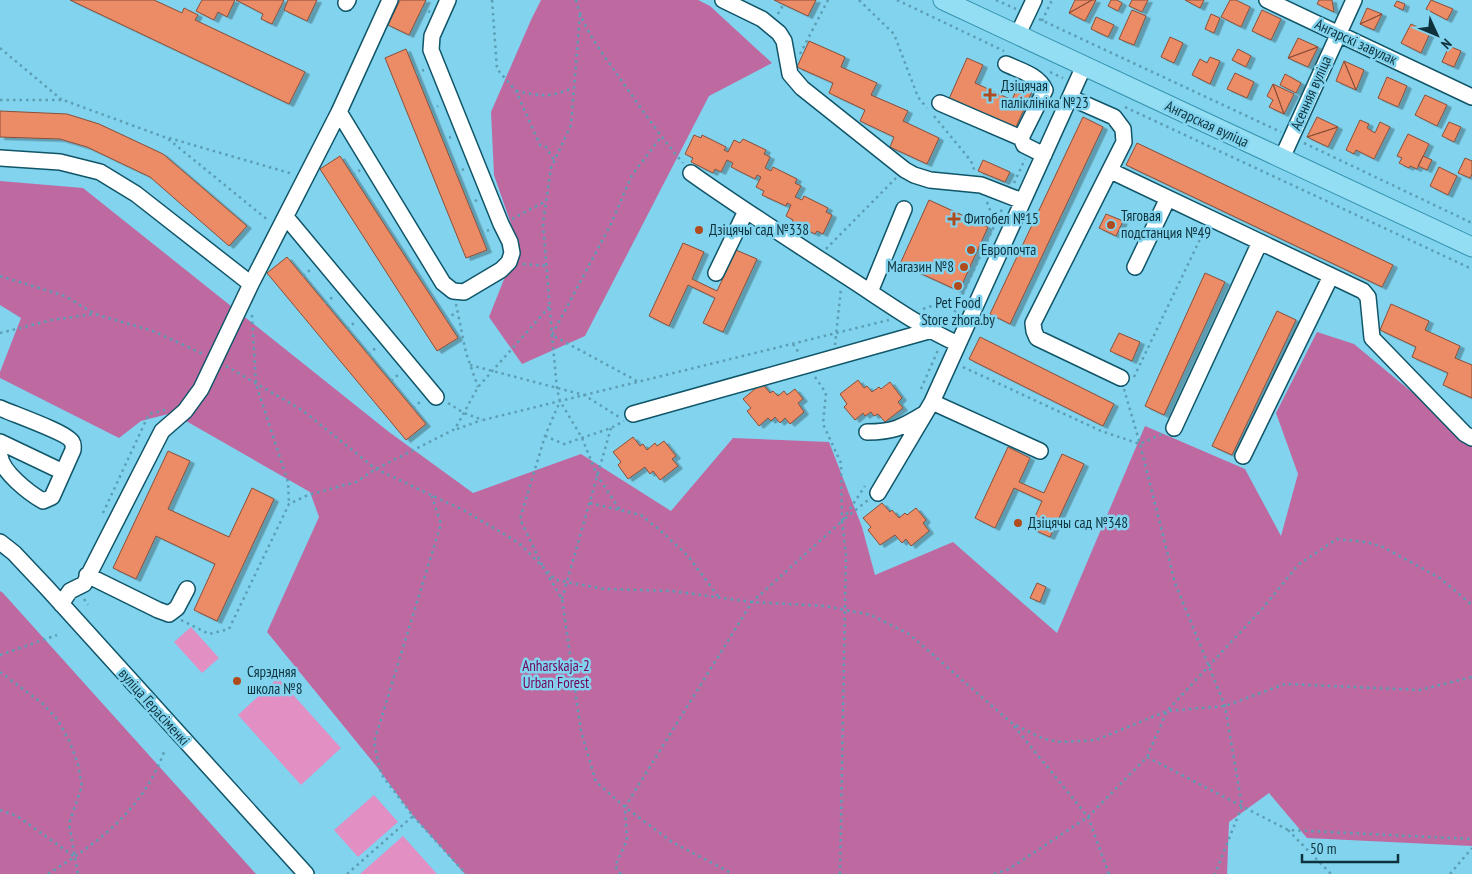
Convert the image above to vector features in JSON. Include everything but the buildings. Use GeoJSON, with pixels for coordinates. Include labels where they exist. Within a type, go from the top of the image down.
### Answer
{"type":"FeatureCollection","features":[{"type":"Feature","properties":{"kind":"main road","name":"Ангарская вуліца"},"geometry":{"type":"LineString","coordinates":[[943,0],[1472,247]]}},
{"type":"Feature","properties":{"kind":"street"},"geometry":{"type":"LineString","coordinates":[[61,604],[70,591],[84,584],[162,431],[185,411],[201,389],[304,178],[340,112],[390,0]]}},
{"type":"Feature","properties":{"kind":"street"},"geometry":{"type":"LineString","coordinates":[[340,112],[443,283],[453,291],[464,292],[501,270],[509,262],[512,253],[510,242],[431,50],[432,36],[448,0]]}},
{"type":"Feature","properties":{"kind":"street"},"geometry":{"type":"LineString","coordinates":[[723,0],[762,19],[779,33],[784,41],[790,74],[802,88],[904,170],[930,180],[980,185],[1015,199]]}},
{"type":"Feature","properties":{"kind":"street"},"geometry":{"type":"LineString","coordinates":[[1018,34],[1034,0]]}},
{"type":"Feature","properties":{"kind":"street","name":"Ангарскі завулак"},"geometry":{"type":"LineString","coordinates":[[1267,0],[1472,97]]}},
{"type":"Feature","properties":{"kind":"street","name":"Асенняя вуліца"},"geometry":{"type":"LineString","coordinates":[[1282,158],[1354,0]]}},
{"type":"Feature","properties":{"kind":"street"},"geometry":{"type":"LineString","coordinates":[[873,487],[930,407],[958,344],[1015,199],[1032,147],[1045,90],[1041,82],[1008,59]]}},
{"type":"Feature","properties":{"kind":"street"},"geometry":{"type":"LineString","coordinates":[[1032,147],[1073,91],[1084,66]]}},
{"type":"Feature","properties":{"kind":"street"},"geometry":{"type":"LineString","coordinates":[[1073,91],[1114,117],[1123,129],[1124,142],[1033,323],[1034,331],[1037,338],[1121,378]]}},
{"type":"Feature","properties":{"kind":"street"},"geometry":{"type":"LineString","coordinates":[[940,103],[1032,147]]}},
{"type":"Feature","properties":{"kind":"street"},"geometry":{"type":"LineString","coordinates":[[0,158],[60,162],[100,172],[136,194],[251,284]]}},
{"type":"Feature","properties":{"kind":"street"},"geometry":{"type":"LineString","coordinates":[[1111,171],[1363,291],[1368,297],[1372,338],[1465,434],[1472,438]]}},
{"type":"Feature","properties":{"kind":"street"},"geometry":{"type":"LineString","coordinates":[[692,173],[746,211],[870,292],[938,334],[958,344]]}},
{"type":"Feature","properties":{"kind":"street"},"geometry":{"type":"LineString","coordinates":[[1135,267],[1168,198]]}},
{"type":"Feature","properties":{"kind":"street"},"geometry":{"type":"LineString","coordinates":[[870,292],[904,208]]}},
{"type":"Feature","properties":{"kind":"street"},"geometry":{"type":"LineString","coordinates":[[716,273],[746,211]]}},
{"type":"Feature","properties":{"kind":"street"},"geometry":{"type":"LineString","coordinates":[[283,223],[436,396]]}},
{"type":"Feature","properties":{"kind":"street"},"geometry":{"type":"LineString","coordinates":[[1174,428],[1260,242]]}},
{"type":"Feature","properties":{"kind":"street"},"geometry":{"type":"LineString","coordinates":[[1243,456],[1331,276]]}},
{"type":"Feature","properties":{"kind":"street"},"geometry":{"type":"LineString","coordinates":[[629,418],[807,365],[938,334]]}},
{"type":"Feature","properties":{"kind":"street"},"geometry":{"type":"LineString","coordinates":[[867,432],[887,432],[906,425],[930,407]]}},
{"type":"Feature","properties":{"kind":"street"},"geometry":{"type":"LineString","coordinates":[[930,407],[1040,451]]}},
{"type":"Feature","properties":{"kind":"street"},"geometry":{"type":"LineString","coordinates":[[0,408],[61,433],[72,441],[73,450],[52,497],[43,501],[7,472],[1,463],[0,447],[63,472]]}},
{"type":"Feature","properties":{"kind":"street","name":"вуліца Герасіменкі"},"geometry":{"type":"LineString","coordinates":[[0,542],[14,553],[306,874]]}},
{"type":"Feature","properties":{"kind":"street"},"geometry":{"type":"LineString","coordinates":[[87,575],[169,614],[177,608],[187,589]]}},
{"type":"Feature","properties":{"kind":"path"},"geometry":{"type":"LineString","coordinates":[[492,0],[497,69],[516,91],[540,146],[546,147],[554,160]]}},
{"type":"Feature","properties":{"kind":"path"},"geometry":{"type":"LineString","coordinates":[[576,0],[580,15],[596,44],[661,137],[692,173]]}},
{"type":"Feature","properties":{"kind":"path"},"geometry":{"type":"LineString","coordinates":[[790,74],[828,0]]}},
{"type":"Feature","properties":{"kind":"path"},"geometry":{"type":"LineString","coordinates":[[898,0],[1008,59]]}},
{"type":"Feature","properties":{"kind":"path"},"geometry":{"type":"LineString","coordinates":[[996,0],[1292,136],[1472,223]]}},
{"type":"Feature","properties":{"kind":"path"},"geometry":{"type":"LineString","coordinates":[[1042,21],[1052,0]]}},
{"type":"Feature","properties":{"kind":"path"},"geometry":{"type":"LineString","coordinates":[[580,15],[571,125],[551,168],[543,223],[552,335],[560,401],[582,438],[597,475],[620,510]]}},
{"type":"Feature","properties":{"kind":"path"},"geometry":{"type":"LineString","coordinates":[[0,48],[62,100]]}},
{"type":"Feature","properties":{"kind":"path"},"geometry":{"type":"LineString","coordinates":[[1049,72],[1073,91]]}},
{"type":"Feature","properties":{"kind":"path"},"geometry":{"type":"LineString","coordinates":[[516,91],[542,96],[555,95],[573,88]]}},
{"type":"Feature","properties":{"kind":"path"},"geometry":{"type":"LineString","coordinates":[[0,100],[62,100],[167,138],[304,178]]}},
{"type":"Feature","properties":{"kind":"path"},"geometry":{"type":"LineString","coordinates":[[1121,105],[1472,269]]}},
{"type":"Feature","properties":{"kind":"path"},"geometry":{"type":"LineString","coordinates":[[552,335],[611,224],[632,175],[661,137]]}},
{"type":"Feature","properties":{"kind":"path"},"geometry":{"type":"LineString","coordinates":[[167,138],[283,223]]}},
{"type":"Feature","properties":{"kind":"path"},"geometry":{"type":"LineString","coordinates":[[921,390],[938,334],[962,295],[1015,199],[1032,147]]}},
{"type":"Feature","properties":{"kind":"path"},"geometry":{"type":"LineString","coordinates":[[818,258],[904,170]]}},
{"type":"Feature","properties":{"kind":"path"},"geometry":{"type":"LineString","coordinates":[[501,224],[546,201]]}},
{"type":"Feature","properties":{"kind":"path"},"geometry":{"type":"LineString","coordinates":[[1126,394],[1210,218]]}},
{"type":"Feature","properties":{"kind":"path"},"geometry":{"type":"LineString","coordinates":[[509,262],[547,266]]}},
{"type":"Feature","properties":{"kind":"path"},"geometry":{"type":"LineString","coordinates":[[834,358],[843,274]]}},
{"type":"Feature","properties":{"kind":"path"},"geometry":{"type":"LineString","coordinates":[[0,276],[65,296],[95,314],[153,331],[215,360],[302,410],[376,469],[465,511],[518,543],[556,580],[604,589],[672,591],[752,602],[845,609],[872,615],[909,634],[1013,724],[1088,817],[1109,874]]}},
{"type":"Feature","properties":{"kind":"path"},"geometry":{"type":"LineString","coordinates":[[453,291],[466,353],[478,387]]}},
{"type":"Feature","properties":{"kind":"path"},"geometry":{"type":"LineString","coordinates":[[289,504],[308,495],[356,482],[376,469],[455,429],[483,420],[906,315],[962,295]]}},
{"type":"Feature","properties":{"kind":"path"},"geometry":{"type":"LineString","coordinates":[[455,429],[478,387],[550,306]]}},
{"type":"Feature","properties":{"kind":"path"},"geometry":{"type":"LineString","coordinates":[[446,320],[457,311]]}},
{"type":"Feature","properties":{"kind":"path"},"geometry":{"type":"LineString","coordinates":[[0,333],[52,320],[95,314]]}},
{"type":"Feature","properties":{"kind":"path"},"geometry":{"type":"LineString","coordinates":[[169,614],[209,634],[229,629],[289,504],[288,482],[256,384],[252,314]]}},
{"type":"Feature","properties":{"kind":"path"},"geometry":{"type":"LineString","coordinates":[[552,335],[638,382]]}},
{"type":"Feature","properties":{"kind":"path"},"geometry":{"type":"LineString","coordinates":[[793,344],[826,393],[823,424],[841,464],[842,521],[846,555],[840,874]]}},
{"type":"Feature","properties":{"kind":"path"},"geometry":{"type":"LineString","coordinates":[[950,361],[1101,431],[1140,444],[1174,428]]}},
{"type":"Feature","properties":{"kind":"path"},"geometry":{"type":"LineString","coordinates":[[470,365],[584,395],[629,418]]}},
{"type":"Feature","properties":{"kind":"path"},"geometry":{"type":"LineString","coordinates":[[1121,378],[1175,582],[1225,706],[1242,806],[1215,874]]}},
{"type":"Feature","properties":{"kind":"path"},"geometry":{"type":"LineString","coordinates":[[436,396],[464,413],[483,420]]}},
{"type":"Feature","properties":{"kind":"path"},"geometry":{"type":"LineString","coordinates":[[560,401],[545,436],[520,519],[543,568],[562,599]]}},
{"type":"Feature","properties":{"kind":"path"},"geometry":{"type":"LineString","coordinates":[[545,436],[564,444],[611,428],[629,418]]}},
{"type":"Feature","properties":{"kind":"path"},"geometry":{"type":"LineString","coordinates":[[611,428],[562,599],[580,731],[596,782],[625,807],[672,842],[733,874]]}},
{"type":"Feature","properties":{"kind":"path"},"geometry":{"type":"LineString","coordinates":[[842,521],[873,487]]}},
{"type":"Feature","properties":{"kind":"path"},"geometry":{"type":"LineString","coordinates":[[621,874],[615,866],[628,840],[625,807],[752,602],[842,521],[873,487]]}},
{"type":"Feature","properties":{"kind":"path"},"geometry":{"type":"LineString","coordinates":[[432,496],[441,524],[374,742],[381,774],[413,816],[466,874]]}},
{"type":"Feature","properties":{"kind":"path"},"geometry":{"type":"LineString","coordinates":[[589,503],[640,516],[662,532],[688,556],[719,597]]}},
{"type":"Feature","properties":{"kind":"path"},"geometry":{"type":"LineString","coordinates":[[994,874],[1009,869],[1088,817],[1147,757],[1167,710],[1262,610],[1299,564],[1337,539],[1366,542],[1383,548],[1440,578],[1472,605]]}},
{"type":"Feature","properties":{"kind":"path"},"geometry":{"type":"LineString","coordinates":[[0,656],[57,635]]}},
{"type":"Feature","properties":{"kind":"path"},"geometry":{"type":"LineString","coordinates":[[0,672],[42,703],[57,719],[78,764],[82,786],[69,824],[78,874]]}},
{"type":"Feature","properties":{"kind":"path"},"geometry":{"type":"LineString","coordinates":[[1013,724],[1044,739],[1061,742],[1096,740],[1167,710],[1225,706],[1285,684],[1420,690],[1472,677]]}},
{"type":"Feature","properties":{"kind":"path"},"geometry":{"type":"LineString","coordinates":[[48,874],[114,827],[132,809],[159,766],[164,752]]}},
{"type":"Feature","properties":{"kind":"path"},"geometry":{"type":"LineString","coordinates":[[1147,757],[1288,830],[1331,874]]}},
{"type":"Feature","properties":{"kind":"path"},"geometry":{"type":"LineString","coordinates":[[0,810],[17,816],[74,857]]}},
{"type":"Feature","properties":{"kind":"path"},"geometry":{"type":"LineString","coordinates":[[347,874],[413,816]]}},
{"type":"Feature","properties":{"kind":"path"},"geometry":{"type":"LineString","coordinates":[[1288,830],[1472,840]]}},
{"type":"Feature","properties":{"kind":"path"},"geometry":{"type":"LineString","coordinates":[[1450,874],[1472,848]]}},
{"type":"Feature","properties":{"kind":"shaded area"},"geometry":{"type":"Polygon","coordinates":[[[191,627],[219,658],[202,673],[174,642],[191,627]]]}},
{"type":"Feature","properties":{"kind":"shaded area"},"geometry":{"type":"Polygon","coordinates":[[[278,678],[341,748],[301,785],[238,715],[278,678]]]}},
{"type":"Feature","properties":{"kind":"shaded area"},"geometry":{"type":"Polygon","coordinates":[[[374,795],[398,822],[358,857],[334,830],[374,795]]]}},
{"type":"Feature","properties":{"kind":"shaded area"},"geometry":{"type":"Polygon","coordinates":[[[403,836],[437,874],[360,874],[403,836]]]}},
{"type":"Feature","properties":{"kind":"green space"},"geometry":{"type":"Polygon","coordinates":[[[541,0],[698,0],[710,6],[772,63],[709,96],[585,336],[522,364],[489,317],[518,244],[494,175],[491,112],[541,0]]]}},
{"type":"Feature","properties":{"kind":"green space","name":"Anharskaja-2 Urban Forest"},"geometry":{"type":"Polygon","coordinates":[[[0,181],[83,188],[389,432],[473,493],[581,454],[671,511],[733,438],[829,442],[862,527],[875,575],[953,542],[1057,633],[1145,426],[1245,469],[1281,536],[1298,474],[1276,413],[1317,332],[1354,344],[1472,442],[1472,846],[1307,838],[1269,793],[1229,822],[1227,874],[465,874],[413,816],[377,767],[267,632],[319,517],[310,492],[172,413],[141,421],[119,438],[0,378],[0,372],[21,318],[0,305],[0,181]]]}},
{"type":"Feature","properties":{"kind":"green space"},"geometry":{"type":"Polygon","coordinates":[[[0,591],[3,593],[256,874],[0,874],[0,591]]]}},
{"type":"Feature","properties":{"kind":"place","name":"Дзіцячая паліклініка №23"},"geometry":{"type":"Point","coordinates":[990,95]}},
{"type":"Feature","properties":{"kind":"place","name":"Фитобел №15"},"geometry":{"type":"Point","coordinates":[954,219]}},
{"type":"Feature","properties":{"kind":"place","name":"Тяговая подстанция №49"},"geometry":{"type":"Point","coordinates":[1111,225]}},
{"type":"Feature","properties":{"kind":"place","name":"Дзіцячы сад №338"},"geometry":{"type":"Point","coordinates":[699,230]}},
{"type":"Feature","properties":{"kind":"place","name":"Европочта"},"geometry":{"type":"Point","coordinates":[971,250]}},
{"type":"Feature","properties":{"kind":"place","name":"Магазин №8"},"geometry":{"type":"Point","coordinates":[964,267]}},
{"type":"Feature","properties":{"kind":"place","name":"Pet Food Store zhora.by"},"geometry":{"type":"Point","coordinates":[958,286]}},
{"type":"Feature","properties":{"kind":"place","name":"Дзіцячы сад №348"},"geometry":{"type":"Point","coordinates":[1018,523]}},
{"type":"Feature","properties":{"kind":"place","name":"Сярэдняя школа №8"},"geometry":{"type":"Point","coordinates":[237,681]}}]}
